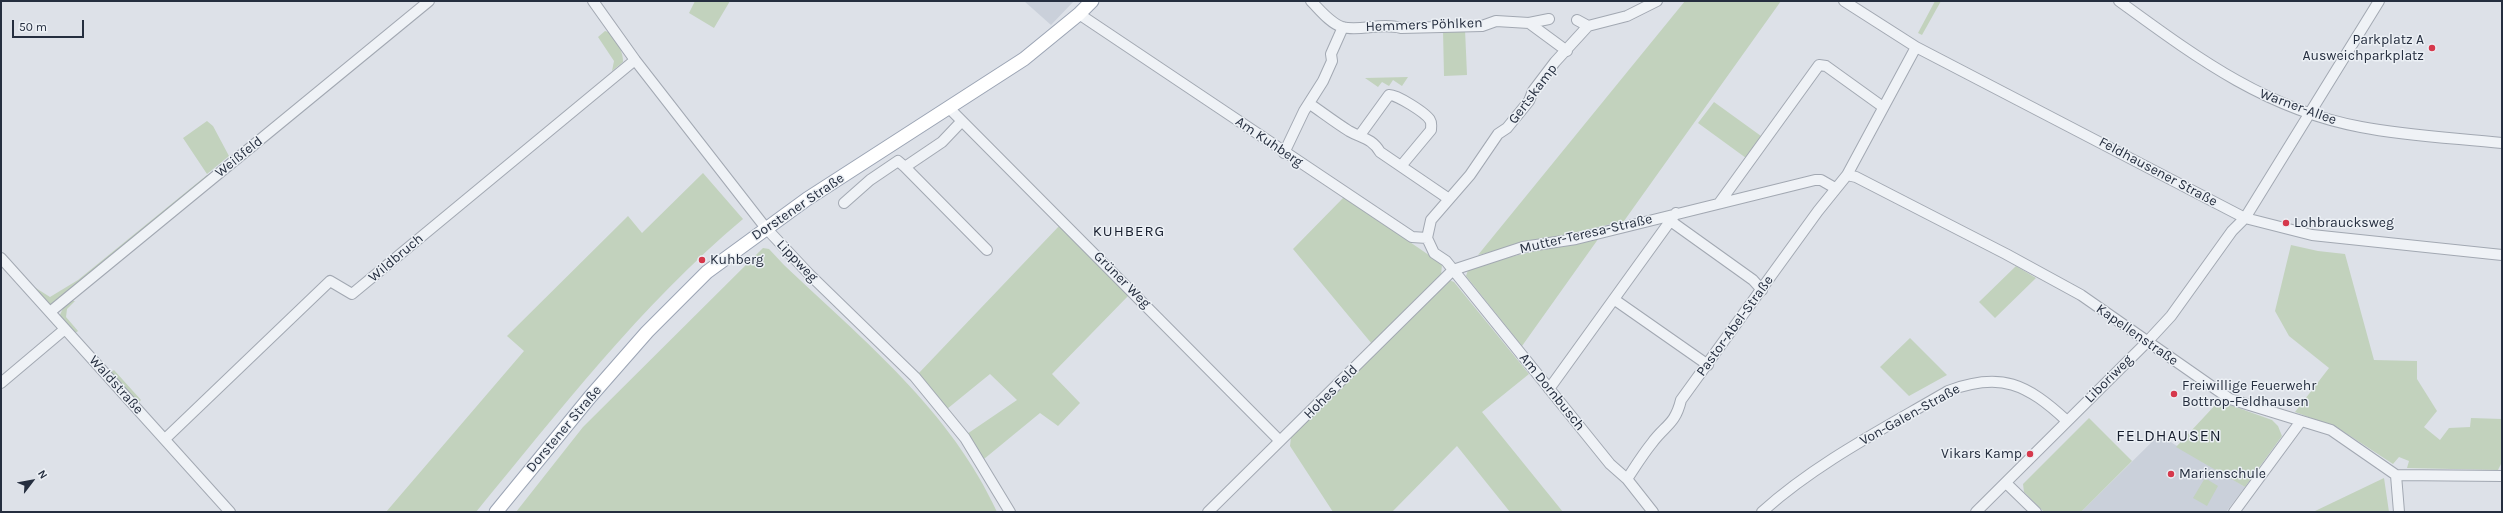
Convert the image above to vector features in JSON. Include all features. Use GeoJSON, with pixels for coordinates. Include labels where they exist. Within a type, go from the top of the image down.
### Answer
{"type":"FeatureCollection","features":[{"type":"Feature","properties":{"kind":"main road","name":"Dorstener Straße"},"geometry":{"type":"LineString","coordinates":[[496,512],[647,332],[706,272],[765,227],[1024,59],[1079,14],[1092,1]]}},
{"type":"Feature","properties":{"kind":"street","name":"Weißfeld"},"geometry":{"type":"LineString","coordinates":[[50,312],[429,1]]}},
{"type":"Feature","properties":{"kind":"street","name":"Lippweg"},"geometry":{"type":"LineString","coordinates":[[593,1],[635,60],[765,227],[809,274],[915,377],[964,438],[1010,512]]}},
{"type":"Feature","properties":{"kind":"street"},"geometry":{"type":"LineString","coordinates":[[1284,152],[1332,61],[1331,54],[1343,27],[1335,23],[1311,1]]}},
{"type":"Feature","properties":{"kind":"street"},"geometry":{"type":"LineString","coordinates":[[1577,20],[1588,26],[1627,16],[1657,1]]}},
{"type":"Feature","properties":{"kind":"street","name":"Feldhausener Straße"},"geometry":{"type":"LineString","coordinates":[[1844,1],[1916,47],[2245,218],[2312,235],[2502,255]]}},
{"type":"Feature","properties":{"kind":"street","name":"Warner-Allee"},"geometry":{"type":"LineString","coordinates":[[2119,1],[2196,56],[2236,82],[2310,114],[2383,131],[2502,143]]}},
{"type":"Feature","properties":{"kind":"street"},"geometry":{"type":"LineString","coordinates":[[2245,218],[2379,1]]}},
{"type":"Feature","properties":{"kind":"street","name":"Am Kuhberg"},"geometry":{"type":"LineString","coordinates":[[1079,14],[1412,237],[1427,238]]}},
{"type":"Feature","properties":{"kind":"street","name":"Hemmers Pöhlken"},"geometry":{"type":"LineString","coordinates":[[1343,27],[1390,25],[1401,28],[1482,26],[1496,21],[1518,21],[1529,23],[1548,19]]}},
{"type":"Feature","properties":{"kind":"street"},"geometry":{"type":"LineString","coordinates":[[1529,23],[1567,51]]}},
{"type":"Feature","properties":{"kind":"street","name":"Gertskamp"},"geometry":{"type":"LineString","coordinates":[[1427,238],[1430,223],[1470,175],[1498,134],[1507,128],[1530,101],[1533,90],[1588,26]]}},
{"type":"Feature","properties":{"kind":"street"},"geometry":{"type":"LineString","coordinates":[[1847,175],[1916,47]]}},
{"type":"Feature","properties":{"kind":"street","name":"Wildbruch"},"geometry":{"type":"LineString","coordinates":[[165,439],[330,281],[352,294],[635,60]]}},
{"type":"Feature","properties":{"kind":"street"},"geometry":{"type":"LineString","coordinates":[[1720,202],[1820,65],[1826,66],[1883,107]]}},
{"type":"Feature","properties":{"kind":"street"},"geometry":{"type":"LineString","coordinates":[[1360,135],[1388,95],[1396,95],[1428,117],[1431,122],[1431,130],[1401,166]]}},
{"type":"Feature","properties":{"kind":"street"},"geometry":{"type":"LineString","coordinates":[[1310,104],[1352,133],[1360,135],[1401,166],[1449,199]]}},
{"type":"Feature","properties":{"kind":"street","name":"Grüner Weg"},"geometry":{"type":"LineString","coordinates":[[948,107],[961,122],[1137,296],[1280,441]]}},
{"type":"Feature","properties":{"kind":"street"},"geometry":{"type":"LineString","coordinates":[[905,167],[942,142],[961,122]]}},
{"type":"Feature","properties":{"kind":"street"},"geometry":{"type":"LineString","coordinates":[[844,203],[870,180],[898,161],[987,250]]}},
{"type":"Feature","properties":{"kind":"street","name":"Pastor-Abel-Straße"},"geometry":{"type":"LineString","coordinates":[[1627,479],[1653,441],[1664,432],[1678,413],[1681,400],[1708,365],[1835,188],[1847,175]]}},
{"type":"Feature","properties":{"kind":"street","name":"Kapellenstraße"},"geometry":{"type":"LineString","coordinates":[[1847,175],[1856,177],[2006,254],[2081,295],[2224,396],[2331,430],[2388,467],[2396,475]]}},
{"type":"Feature","properties":{"kind":"street","name":"Mutter-Teresa-Straße"},"geometry":{"type":"LineString","coordinates":[[1453,270],[1522,247],[1576,239],[1674,218],[1720,202],[1815,180],[1821,180],[1835,188]]}},
{"type":"Feature","properties":{"kind":"street"},"geometry":{"type":"LineString","coordinates":[[1549,389],[1674,218],[1753,280],[1762,290]]}},
{"type":"Feature","properties":{"kind":"street","name":"Liboriweg"},"geometry":{"type":"LineString","coordinates":[[1976,512],[2147,342],[2171,316],[2232,231],[2245,218]]}},
{"type":"Feature","properties":{"kind":"street"},"geometry":{"type":"LineString","coordinates":[[1427,238],[1432,250],[1453,270]]}},
{"type":"Feature","properties":{"kind":"street","name":"Waldstraße"},"geometry":{"type":"LineString","coordinates":[[1,258],[230,512]]}},
{"type":"Feature","properties":{"kind":"street","name":"Hohes Feld"},"geometry":{"type":"LineString","coordinates":[[1208,512],[1453,270]]}},
{"type":"Feature","properties":{"kind":"street","name":"Am Dornbusch"},"geometry":{"type":"LineString","coordinates":[[1453,270],[1610,464],[1627,479],[1653,512]]}},
{"type":"Feature","properties":{"kind":"street"},"geometry":{"type":"LineString","coordinates":[[1615,300],[1708,365]]}},
{"type":"Feature","properties":{"kind":"street"},"geometry":{"type":"LineString","coordinates":[[1,384],[65,329]]}},
{"type":"Feature","properties":{"kind":"street","name":"Von-Galen-Straße"},"geometry":{"type":"LineString","coordinates":[[1762,512],[1782,495],[1830,462],[1948,391],[1968,384],[1990,381],[2030,390],[2067,421]]}},
{"type":"Feature","properties":{"kind":"street"},"geometry":{"type":"LineString","coordinates":[[2234,512],[2301,421]]}},
{"type":"Feature","properties":{"kind":"street"},"geometry":{"type":"LineString","coordinates":[[2399,512],[2396,475],[2502,476]]}},
{"type":"Feature","properties":{"kind":"street"},"geometry":{"type":"LineString","coordinates":[[2006,483],[2036,512]]}},
{"type":"Feature","properties":{"kind":"shaded area"},"geometry":{"type":"Polygon","coordinates":[[[1024,1],[1074,1],[1051,25],[1024,1]]]}},
{"type":"Feature","properties":{"kind":"shaded area","name":"Marienschule"},"geometry":{"type":"Polygon","coordinates":[[[2159,435],[2245,487],[2226,512],[2081,512],[2159,435]]]}},
{"type":"Feature","properties":{"kind":"green space"},"geometry":{"type":"Polygon","coordinates":[[[695,1],[730,1],[714,28],[689,13],[695,1]]]}},
{"type":"Feature","properties":{"kind":"green space"},"geometry":{"type":"Polygon","coordinates":[[[1685,1],[1781,1],[1624,221],[1478,255],[1685,1]]]}},
{"type":"Feature","properties":{"kind":"green space"},"geometry":{"type":"Polygon","coordinates":[[[1935,1],[1941,1],[1922,35],[1918,33],[1935,1]]]}},
{"type":"Feature","properties":{"kind":"green space"},"geometry":{"type":"Polygon","coordinates":[[[1465,29],[1467,75],[1444,76],[1443,30],[1465,29]]]}},
{"type":"Feature","properties":{"kind":"green space"},"geometry":{"type":"Polygon","coordinates":[[[605,31],[612,35],[615,39],[623,58],[623,62],[612,71],[614,61],[598,37],[605,31]]]}},
{"type":"Feature","properties":{"kind":"green space"},"geometry":{"type":"Polygon","coordinates":[[[1408,77],[1402,86],[1393,80],[1389,86],[1382,82],[1378,87],[1365,78],[1408,77]]]}},
{"type":"Feature","properties":{"kind":"green space"},"geometry":{"type":"Polygon","coordinates":[[[1714,102],[1761,136],[1746,158],[1698,123],[1714,102]]]}},
{"type":"Feature","properties":{"kind":"green space"},"geometry":{"type":"Polygon","coordinates":[[[207,121],[213,126],[229,156],[207,174],[183,138],[207,121]]]}},
{"type":"Feature","properties":{"kind":"green space"},"geometry":{"type":"Polygon","coordinates":[[[703,173],[743,219],[706,252],[636,323],[570,397],[476,512],[386,512],[524,351],[507,336],[628,216],[642,233],[703,173]]]}},
{"type":"Feature","properties":{"kind":"green space"},"geometry":{"type":"Polygon","coordinates":[[[207,175],[209,177],[53,304],[49,304],[1,255],[1,251],[31,285],[50,297],[78,280],[207,175]]]}},
{"type":"Feature","properties":{"kind":"green space"},"geometry":{"type":"Polygon","coordinates":[[[1344,197],[1442,264],[1441,276],[1372,344],[1293,249],[1344,197]]]}},
{"type":"Feature","properties":{"kind":"green space"},"geometry":{"type":"Polygon","coordinates":[[[1061,224],[1129,295],[1052,374],[1080,403],[1058,426],[1040,413],[984,459],[967,434],[1017,400],[990,374],[947,409],[918,374],[1061,224]]]}},
{"type":"Feature","properties":{"kind":"green space"},"geometry":{"type":"Polygon","coordinates":[[[1601,235],[1522,346],[1466,276],[1469,267],[1601,235]]]}},
{"type":"Feature","properties":{"kind":"green space"},"geometry":{"type":"Polygon","coordinates":[[[2291,245],[2318,251],[2345,254],[2374,360],[2417,361],[2417,379],[2437,411],[2424,427],[2440,440],[2449,428],[2470,427],[2471,418],[2502,419],[2502,462],[2498,470],[2407,468],[2409,461],[2399,457],[2393,464],[2338,428],[2295,412],[2329,368],[2289,336],[2275,311],[2291,245]]]}},
{"type":"Feature","properties":{"kind":"green space"},"geometry":{"type":"Polygon","coordinates":[[[763,248],[769,249],[784,265],[874,349],[930,409],[955,441],[978,475],[997,512],[516,512],[583,427],[763,248]]]}},
{"type":"Feature","properties":{"kind":"green space"},"geometry":{"type":"Polygon","coordinates":[[[2016,266],[2036,278],[1995,318],[1979,302],[2016,266]]]}},
{"type":"Feature","properties":{"kind":"green space"},"geometry":{"type":"Polygon","coordinates":[[[1449,280],[1454,282],[1529,374],[1482,412],[1563,512],[1510,512],[1457,446],[1392,512],[1333,512],[1290,446],[1291,437],[1449,280]]]}},
{"type":"Feature","properties":{"kind":"green space"},"geometry":{"type":"Polygon","coordinates":[[[70,301],[75,301],[67,309],[66,317],[78,331],[74,334],[59,317],[64,306],[70,301]]]}},
{"type":"Feature","properties":{"kind":"green space"},"geometry":{"type":"Polygon","coordinates":[[[1910,338],[1947,375],[1909,396],[1880,367],[1910,338]]]}},
{"type":"Feature","properties":{"kind":"green space"},"geometry":{"type":"Polygon","coordinates":[[[114,370],[141,400],[137,404],[110,373],[114,370]]]}},
{"type":"Feature","properties":{"kind":"green space"},"geometry":{"type":"Polygon","coordinates":[[[2219,401],[2272,420],[2278,426],[2282,436],[2245,487],[2176,447],[2219,401]]]}},
{"type":"Feature","properties":{"kind":"green space"},"geometry":{"type":"Polygon","coordinates":[[[2089,418],[2132,461],[2081,512],[2044,512],[2024,492],[2023,484],[2089,418]]]}},
{"type":"Feature","properties":{"kind":"green space"},"geometry":{"type":"Polygon","coordinates":[[[2205,478],[2218,486],[2207,506],[2193,498],[2205,478]]]}},
{"type":"Feature","properties":{"kind":"green space"},"geometry":{"type":"Polygon","coordinates":[[[2384,478],[2389,512],[2313,512],[2384,478]]]}},
{"type":"Feature","properties":{"kind":"place","name":"Parkplatz A Ausweichparkplatz"},"geometry":{"type":"Point","coordinates":[2432,48]}},
{"type":"Feature","properties":{"kind":"place","name":"Lohbraucksweg"},"geometry":{"type":"Point","coordinates":[2286,223]}},
{"type":"Feature","properties":{"kind":"place","name":"Kuhberg"},"geometry":{"type":"Point","coordinates":[702,260]}},
{"type":"Feature","properties":{"kind":"place","name":"Freiwillige Feuerwehr Bottrop-Feldhausen"},"geometry":{"type":"Point","coordinates":[2174,394]}},
{"type":"Feature","properties":{"kind":"place","name":"Vikars Kamp"},"geometry":{"type":"Point","coordinates":[2030,454]}},
{"type":"Feature","properties":{"kind":"place","name":"Marienschule"},"geometry":{"type":"Point","coordinates":[2171,474]}},
{"type":"Feature","properties":{"kind":"district","name":"KUHBERG"},"geometry":{"type":"Point","coordinates":[1129,232]}},
{"type":"Feature","properties":{"kind":"district","name":"FELDHAUSEN"},"geometry":{"type":"Point","coordinates":[2169,436]}}]}
